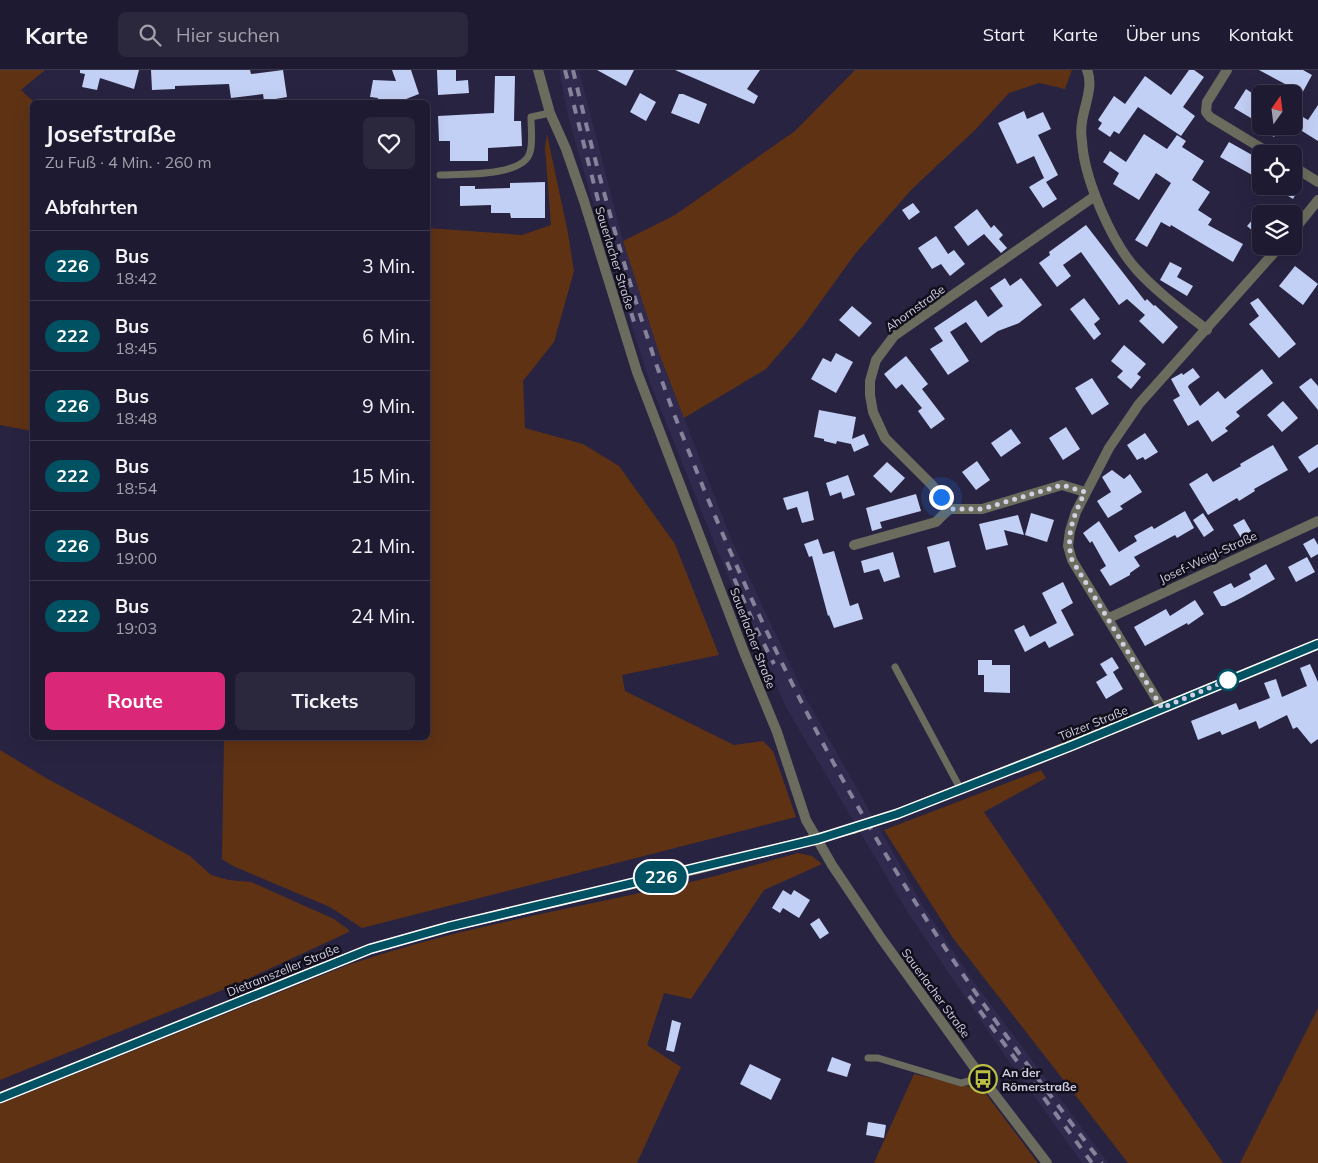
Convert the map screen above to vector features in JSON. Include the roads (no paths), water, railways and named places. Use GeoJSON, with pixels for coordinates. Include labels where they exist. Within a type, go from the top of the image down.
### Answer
{"type":"FeatureCollection","features":[{"type":"Feature","properties":{"kind":"main road","name":"Tölzer Straße"},"geometry":{"type":"LineString","coordinates":[[818,839],[897,814],[961,790],[1318,644]]}},
{"type":"Feature","properties":{"kind":"main road","name":"Dietramszeller Straße"},"geometry":{"type":"LineString","coordinates":[[0,1098],[370,949],[448,927],[818,839]]}},
{"type":"Feature","properties":{"kind":"street","name":"Sauerlacher Straße"},"geometry":{"type":"LineString","coordinates":[[538,70],[550,113],[566,149],[584,201],[637,372],[744,652],[777,732],[806,820],[832,865],[881,938],[982,1078],[1047,1163]]}},
{"type":"Feature","properties":{"kind":"street"},"geometry":{"type":"LineString","coordinates":[[1087,70],[1090,83],[1081,125],[1082,143],[1095,196],[1121,249],[1136,269],[1164,297],[1207,330]]}},
{"type":"Feature","properties":{"kind":"street"},"geometry":{"type":"LineString","coordinates":[[1227,70],[1207,102],[1206,112],[1210,117],[1256,145]]}},
{"type":"Feature","properties":{"kind":"street"},"geometry":{"type":"LineString","coordinates":[[1302,172],[1318,182]]}},
{"type":"Feature","properties":{"kind":"street","name":"Ahornstraße"},"geometry":{"type":"LineString","coordinates":[[950,509],[932,486],[885,438],[879,427],[873,412],[870,395],[870,381],[876,360],[894,336],[1095,196]]}},
{"type":"Feature","properties":{"kind":"street"},"geometry":{"type":"LineString","coordinates":[[1302,220],[1318,200]]}},
{"type":"Feature","properties":{"kind":"street"},"geometry":{"type":"LineString","coordinates":[[1162,708],[1072,560],[1068,546],[1070,531],[1085,492],[1110,448],[1139,404],[1272,255]]}},
{"type":"Feature","properties":{"kind":"street"},"geometry":{"type":"LineString","coordinates":[[854,545],[936,522],[950,509],[982,509],[1062,485],[1085,492]]}},
{"type":"Feature","properties":{"kind":"street","name":"Josef-Weigl-Straße"},"geometry":{"type":"LineString","coordinates":[[1109,618],[1318,521]]}},
{"type":"Feature","properties":{"kind":"lane"},"geometry":{"type":"LineString","coordinates":[[440,175],[498,172],[521,163],[530,153],[531,117],[550,113]]}},
{"type":"Feature","properties":{"kind":"lane"},"geometry":{"type":"LineString","coordinates":[[895,667],[961,790]]}},
{"type":"Feature","properties":{"kind":"lane"},"geometry":{"type":"LineString","coordinates":[[868,1058],[878,1058],[961,1083],[982,1078]]}},
{"type":"Feature","properties":{"kind":"railway"},"geometry":{"type":"LineString","coordinates":[[565,70],[600,208],[634,322]]}},
{"type":"Feature","properties":{"kind":"railway"},"geometry":{"type":"LineString","coordinates":[[573,70],[612,222],[664,387],[726,542],[775,649],[829,755],[919,908],[962,973],[1054,1101],[1102,1163]]}},
{"type":"Feature","properties":{"kind":"railway"},"geometry":{"type":"LineString","coordinates":[[727,562],[774,664]]}},
{"type":"Feature","properties":{"kind":"railway"},"geometry":{"type":"LineString","coordinates":[[969,996],[1092,1163]]}},
{"type":"Feature","properties":{"kind":"place","name":"An der Römerstraße"},"geometry":{"type":"Point","coordinates":[983,1079]}}]}
